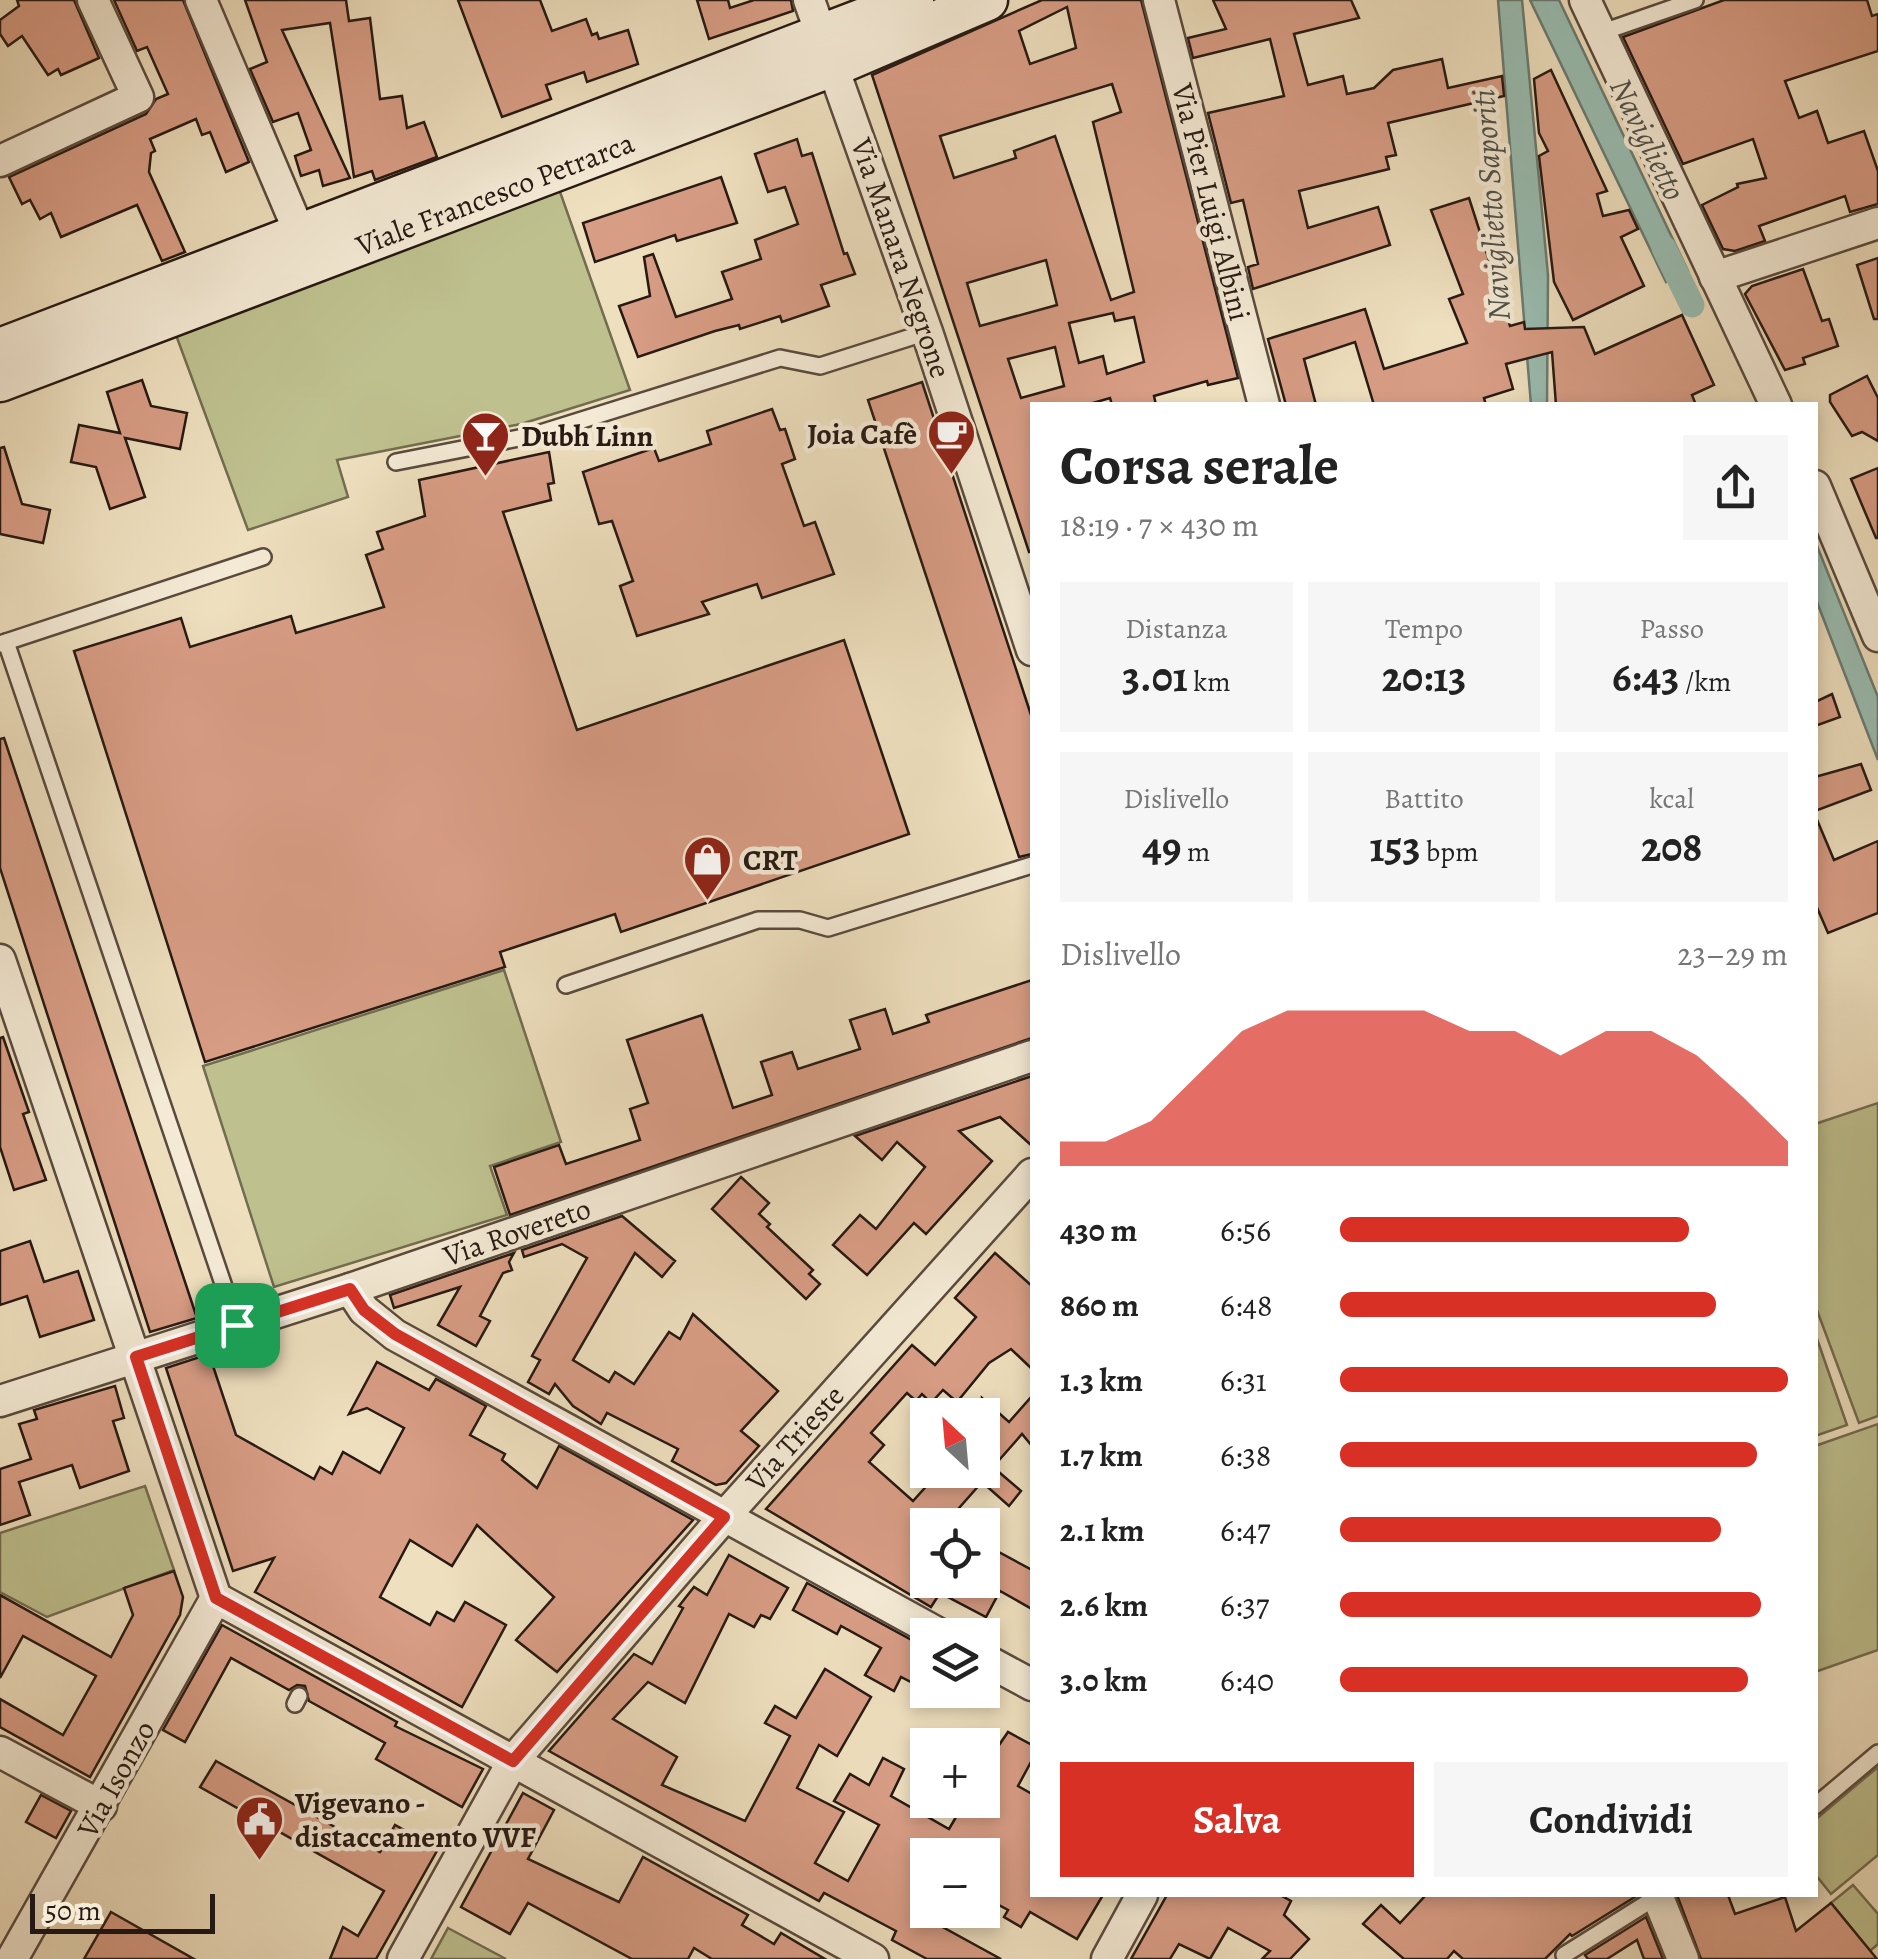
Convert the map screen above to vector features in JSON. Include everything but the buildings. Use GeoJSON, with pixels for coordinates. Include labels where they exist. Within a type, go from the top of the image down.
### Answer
{"type":"FeatureCollection","features":[{"type":"Feature","properties":{"kind":"main road","name":"Viale Francesco Petrarca"},"geometry":{"type":"LineString","coordinates":[[0,381],[830,51],[913,0]]}},
{"type":"Feature","properties":{"kind":"main road","name":"Viale Francesco Petrarca"},"geometry":{"type":"LineString","coordinates":[[9,337],[987,0]]}},
{"type":"Feature","properties":{"kind":"street"},"geometry":{"type":"LineString","coordinates":[[0,160],[138,97],[93,0]]}},
{"type":"Feature","properties":{"kind":"street"},"geometry":{"type":"LineString","coordinates":[[201,0],[301,236]]}},
{"type":"Feature","properties":{"kind":"street","name":"Via Manara Negrone"},"geometry":{"type":"LineString","coordinates":[[809,0],[927,332],[1023,586],[1030,636]]}},
{"type":"Feature","properties":{"kind":"street","name":"Via Pier Luigi Albini"},"geometry":{"type":"LineString","coordinates":[[1159,0],[1263,402]]}},
{"type":"Feature","properties":{"kind":"street"},"geometry":{"type":"LineString","coordinates":[[1584,0],[1775,402]]}},
{"type":"Feature","properties":{"kind":"street"},"geometry":{"type":"LineString","coordinates":[[1716,277],[1878,223]]}},
{"type":"Feature","properties":{"kind":"street"},"geometry":{"type":"LineString","coordinates":[[1818,493],[1878,636]]}},
{"type":"Feature","properties":{"kind":"street"},"geometry":{"type":"LineString","coordinates":[[0,960],[216,1598],[316,1665],[513,1761],[873,1959]]}},
{"type":"Feature","properties":{"kind":"street","name":"Via Rovereto"},"geometry":{"type":"LineString","coordinates":[[0,1400],[350,1289],[1030,1057]]}},
{"type":"Feature","properties":{"kind":"street","name":"Via Trieste"},"geometry":{"type":"LineString","coordinates":[[403,1959],[513,1761],[724,1517],[1030,1176]]}},
{"type":"Feature","properties":{"kind":"street"},"geometry":{"type":"LineString","coordinates":[[350,1289],[364,1310],[395,1334],[910,1618]]}},
{"type":"Feature","properties":{"kind":"street","name":"Via Isonzo"},"geometry":{"type":"LineString","coordinates":[[12,1959],[102,1806],[216,1598]]}},
{"type":"Feature","properties":{"kind":"street"},"geometry":{"type":"LineString","coordinates":[[1000,1668],[1030,1684]]}},
{"type":"Feature","properties":{"kind":"street"},"geometry":{"type":"LineString","coordinates":[[0,1752],[102,1806]]}},
{"type":"Feature","properties":{"kind":"street"},"geometry":{"type":"LineString","coordinates":[[1106,1959],[1141,1897]]}},
{"type":"Feature","properties":{"kind":"street"},"geometry":{"type":"LineString","coordinates":[[1658,1897],[1683,1959]]}},
{"type":"Feature","properties":{"kind":"lane"},"geometry":{"type":"LineString","coordinates":[[1600,33],[1695,0]]}},
{"type":"Feature","properties":{"kind":"lane"},"geometry":{"type":"LineString","coordinates":[[396,462],[534,435],[780,358],[820,366],[927,332]]}},
{"type":"Feature","properties":{"kind":"lane"},"geometry":{"type":"LineString","coordinates":[[237,1325],[3,643],[262,557]]}},
{"type":"Feature","properties":{"kind":"lane"},"geometry":{"type":"LineString","coordinates":[[566,985],[758,920],[800,920],[828,928],[1030,866]]}},
{"type":"Feature","properties":{"kind":"lane"},"geometry":{"type":"LineString","coordinates":[[1818,1803],[1878,1753]]}},
{"type":"Feature","properties":{"kind":"lane"},"geometry":{"type":"LineString","coordinates":[[1564,1955],[1656,1897]]}},
{"type":"Feature","properties":{"kind":"green space"},"geometry":{"type":"Polygon","coordinates":[[[559,189],[630,390],[521,424],[337,460],[348,497],[248,530],[176,335],[559,189]]]}},
{"type":"Feature","properties":{"kind":"green space"},"geometry":{"type":"Polygon","coordinates":[[[504,970],[561,1142],[490,1166],[507,1215],[274,1287],[203,1066],[504,970]]]}},
{"type":"Feature","properties":{"kind":"green space"},"geometry":{"type":"Polygon","coordinates":[[[1878,1103],[1878,1416],[1859,1423],[1818,1313],[1818,1123],[1878,1103]]]}},
{"type":"Feature","properties":{"kind":"green space"},"geometry":{"type":"Polygon","coordinates":[[[1818,1342],[1847,1425],[1818,1435],[1818,1342]]]}},
{"type":"Feature","properties":{"kind":"green space"},"geometry":{"type":"Polygon","coordinates":[[[1878,1424],[1878,1650],[1818,1671],[1818,1445],[1878,1424]]]}},
{"type":"Feature","properties":{"kind":"green space"},"geometry":{"type":"Polygon","coordinates":[[[145,1486],[174,1570],[47,1617],[0,1592],[0,1533],[145,1486]]]}},
{"type":"Feature","properties":{"kind":"green space"},"geometry":{"type":"Polygon","coordinates":[[[1878,1767],[1878,1855],[1831,1894],[1818,1878],[1818,1817],[1878,1767]]]}},
{"type":"Feature","properties":{"kind":"green space"},"geometry":{"type":"Polygon","coordinates":[[[1853,1885],[1878,1914],[1878,1944],[1870,1951],[1831,1903],[1853,1885]]]}},
{"type":"Feature","properties":{"kind":"green space"},"geometry":{"type":"Polygon","coordinates":[[[448,1928],[506,1959],[431,1959],[448,1928]]]}},
{"type":"Feature","properties":{"kind":"water"},"geometry":{"type":"Polygon","coordinates":[[[1498,0],[1522,0],[1548,275],[1547,402],[1531,402],[1498,0]]]}},
{"type":"Feature","properties":{"kind":"water"},"geometry":{"type":"Polygon","coordinates":[[[1530,0],[1559,0],[1688,271],[1666,282],[1530,0]]]}},
{"type":"Feature","properties":{"kind":"water"},"geometry":{"type":"Polygon","coordinates":[[[1818,548],[1878,697],[1878,760],[1818,605],[1818,548]]]}},
{"type":"Feature","properties":{"kind":"waterway","name":"Naviglietto"},"geometry":{"type":"LineString","coordinates":[[1664,248],[1692,305]]}},
{"type":"Feature","properties":{"kind":"place","name":"Joia Cafè"},"geometry":{"type":"Point","coordinates":[952,476]}},
{"type":"Feature","properties":{"kind":"place","name":"Dubh Linn"},"geometry":{"type":"Point","coordinates":[486,478]}},
{"type":"Feature","properties":{"kind":"place","name":"CRT"},"geometry":{"type":"Point","coordinates":[708,902]}},
{"type":"Feature","properties":{"kind":"place","name":"Vigevano - distaccamento VVF"},"geometry":{"type":"Point","coordinates":[260,1862]}},
{"type":"Feature","properties":{"kind":"route"},"geometry":{"type":"LineString","coordinates":[[350,1289],[375,1322],[724,1517],[513,1761],[216,1598],[136,1357],[237,1325],[350,1289]]}},
{"type":"Feature","properties":{"kind":"water label","name":"Naviglietto Saporiti"},"geometry":{"type":"Point","coordinates":[1491,205]}}]}
